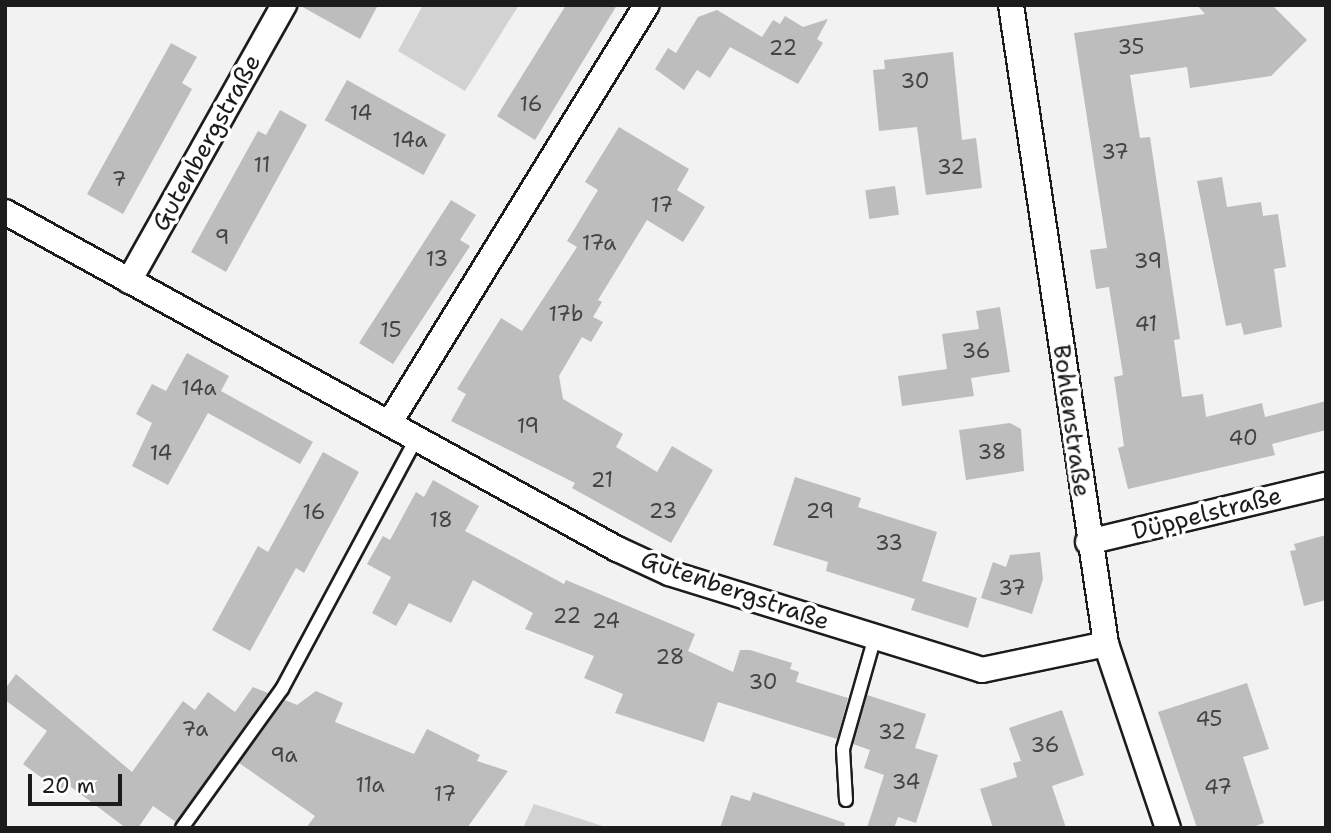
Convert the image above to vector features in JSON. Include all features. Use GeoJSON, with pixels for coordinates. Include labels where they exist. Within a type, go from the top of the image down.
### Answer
{"type":"FeatureCollection","features":[{"type":"Feature","properties":{"kind":"street","name":"Gutenbergstraße"},"geometry":{"type":"LineString","coordinates":[[130,281],[284,5]]}},
{"type":"Feature","properties":{"kind":"street"},"geometry":{"type":"LineString","coordinates":[[390,422],[647,5]]}},
{"type":"Feature","properties":{"kind":"street","name":"Bohlenstraße"},"geometry":{"type":"LineString","coordinates":[[1011,5],[1088,542],[1106,644],[1168,828]]}},
{"type":"Feature","properties":{"kind":"street","name":"Gutenbergstraße"},"geometry":{"type":"LineString","coordinates":[[5,212],[390,422],[617,550],[659,568],[982,670],[1106,644]]}},
{"type":"Feature","properties":{"kind":"street","name":"Düppelstraße"},"geometry":{"type":"LineString","coordinates":[[1088,542],[1326,485]]}},
{"type":"Feature","properties":{"kind":"lane"},"geometry":{"type":"LineString","coordinates":[[182,828],[282,689],[417,438]]}},
{"type":"Feature","properties":{"kind":"lane"},"geometry":{"type":"LineString","coordinates":[[846,800],[843,749],[875,636]]}},
{"type":"Feature","properties":{"kind":"shaded area"},"geometry":{"type":"Polygon","coordinates":[[[423,5],[519,5],[465,91],[398,51],[423,5]]]}},
{"type":"Feature","properties":{"kind":"shaded area"},"geometry":{"type":"Polygon","coordinates":[[[534,804],[609,828],[523,828],[534,804]]]}},
{"type":"Feature","properties":{"kind":"building"},"geometry":{"type":"Polygon","coordinates":[[[299,5],[378,5],[360,39],[299,5]]]}},
{"type":"Feature","properties":{"kind":"building"},"geometry":{"type":"Polygon","coordinates":[[[566,5],[617,5],[535,140],[497,116],[566,5]]]}},
{"type":"Feature","properties":{"kind":"building"},"geometry":{"type":"Polygon","coordinates":[[[1197,5],[1272,5],[1307,40],[1271,76],[1190,88],[1187,67],[1130,75],[1140,138],[1150,137],[1180,339],[1174,340],[1182,397],[1203,394],[1206,417],[1262,403],[1265,417],[1326,401],[1326,430],[1272,444],[1275,455],[1128,489],[1118,448],[1124,446],[1114,377],[1123,375],[1109,287],[1096,289],[1090,250],[1107,248],[1074,33],[1205,14],[1197,5]]]}},
{"type":"Feature","properties":{"kind":"building"},"geometry":{"type":"Polygon","coordinates":[[[717,10],[762,37],[773,20],[780,24],[785,16],[803,27],[828,19],[817,39],[823,43],[798,84],[730,47],[710,78],[697,70],[684,90],[655,69],[668,48],[676,53],[698,17],[717,10]]]}},
{"type":"Feature","properties":{"kind":"building"},"geometry":{"type":"Polygon","coordinates":[[[171,43],[197,57],[182,83],[192,89],[123,214],[87,194],[171,43]]]}},
{"type":"Feature","properties":{"kind":"building"},"geometry":{"type":"Polygon","coordinates":[[[953,52],[962,140],[976,138],[982,188],[926,195],[917,127],[879,131],[873,70],[885,69],[884,60],[953,52]]]}},
{"type":"Feature","properties":{"kind":"building"},"geometry":{"type":"Polygon","coordinates":[[[347,80],[446,135],[424,175],[325,120],[347,80]]]}},
{"type":"Feature","properties":{"kind":"building"},"geometry":{"type":"Polygon","coordinates":[[[280,110],[307,125],[226,272],[191,252],[258,131],[266,135],[280,110]]]}},
{"type":"Feature","properties":{"kind":"building"},"geometry":{"type":"Polygon","coordinates":[[[619,127],[689,169],[677,190],[705,207],[683,242],[647,220],[598,300],[602,302],[593,317],[603,322],[591,342],[582,337],[559,376],[563,399],[623,434],[616,447],[657,472],[672,446],[713,470],[671,543],[572,488],[575,483],[451,421],[466,394],[457,389],[501,318],[522,331],[577,247],[567,241],[598,190],[585,182],[619,127]]]}},
{"type":"Feature","properties":{"kind":"building"},"geometry":{"type":"Polygon","coordinates":[[[1222,177],[1227,207],[1261,202],[1263,216],[1278,214],[1286,267],[1274,269],[1282,327],[1244,335],[1241,323],[1226,326],[1197,181],[1222,177]]]}},
{"type":"Feature","properties":{"kind":"building"},"geometry":{"type":"Polygon","coordinates":[[[895,186],[899,215],[869,219],[865,190],[895,186]]]}},
{"type":"Feature","properties":{"kind":"building"},"geometry":{"type":"Polygon","coordinates":[[[451,200],[476,215],[460,240],[470,246],[393,364],[359,343],[451,200]]]}},
{"type":"Feature","properties":{"kind":"building"},"geometry":{"type":"Polygon","coordinates":[[[1000,307],[1010,372],[971,378],[974,396],[902,406],[898,376],[947,369],[942,334],[979,329],[976,311],[1000,307]]]}},
{"type":"Feature","properties":{"kind":"building"},"geometry":{"type":"Polygon","coordinates":[[[187,353],[229,376],[221,391],[313,442],[300,464],[208,413],[168,485],[132,466],[152,423],[136,414],[152,384],[166,391],[187,353]]]}},
{"type":"Feature","properties":{"kind":"building"},"geometry":{"type":"Polygon","coordinates":[[[1010,423],[1021,429],[1024,471],[966,480],[959,430],[1010,423]]]}},
{"type":"Feature","properties":{"kind":"building"},"geometry":{"type":"Polygon","coordinates":[[[323,452],[359,472],[304,573],[296,568],[250,651],[212,630],[258,546],[268,552],[323,452]]]}},
{"type":"Feature","properties":{"kind":"building"},"geometry":{"type":"Polygon","coordinates":[[[795,477],[861,498],[858,507],[937,532],[922,581],[977,598],[968,628],[911,610],[915,599],[826,571],[828,562],[773,545],[795,477]]]}},
{"type":"Feature","properties":{"kind":"building"},"geometry":{"type":"Polygon","coordinates":[[[433,480],[479,506],[465,531],[564,584],[566,580],[695,634],[688,651],[733,672],[740,650],[750,650],[792,663],[790,669],[799,672],[796,682],[848,698],[837,739],[718,702],[704,742],[615,713],[623,694],[584,678],[594,656],[525,629],[533,613],[473,580],[451,623],[409,603],[396,626],[372,613],[391,577],[367,564],[383,536],[390,540],[416,492],[424,497],[433,480]]]}},
{"type":"Feature","properties":{"kind":"building"},"geometry":{"type":"Polygon","coordinates":[[[1326,535],[1326,600],[1304,606],[1290,551],[1296,550],[1294,544],[1326,535]]]}},
{"type":"Feature","properties":{"kind":"building"},"geometry":{"type":"Polygon","coordinates":[[[1040,552],[1043,579],[1032,614],[981,598],[993,562],[1006,567],[1010,555],[1040,552]]]}},
{"type":"Feature","properties":{"kind":"building"},"geometry":{"type":"Polygon","coordinates":[[[16,674],[132,772],[183,701],[195,710],[208,692],[235,712],[253,687],[268,693],[176,822],[153,806],[138,828],[126,828],[67,784],[61,792],[23,764],[47,731],[5,700],[5,689],[16,674]]]}},
{"type":"Feature","properties":{"kind":"building"},"geometry":{"type":"Polygon","coordinates":[[[1247,683],[1269,749],[1243,757],[1264,823],[1250,828],[1197,828],[1158,712],[1247,683]]]}},
{"type":"Feature","properties":{"kind":"building"},"geometry":{"type":"Polygon","coordinates":[[[316,691],[343,703],[335,722],[414,754],[427,729],[480,755],[477,761],[508,771],[467,828],[306,828],[315,816],[239,763],[285,700],[297,705],[316,691]]]}},
{"type":"Feature","properties":{"kind":"building"},"geometry":{"type":"Polygon","coordinates":[[[867,695],[926,714],[915,748],[938,755],[916,823],[898,817],[894,828],[867,828],[884,775],[864,768],[870,750],[853,744],[867,695]]]}},
{"type":"Feature","properties":{"kind":"building"},"geometry":{"type":"Polygon","coordinates":[[[1062,710],[1084,775],[1052,786],[1066,828],[993,828],[980,789],[1017,777],[1013,763],[1021,761],[1009,728],[1062,710]]]}},
{"type":"Feature","properties":{"kind":"building"},"geometry":{"type":"Polygon","coordinates":[[[753,792],[845,823],[844,828],[720,828],[731,795],[750,801],[753,792]]]}}]}
